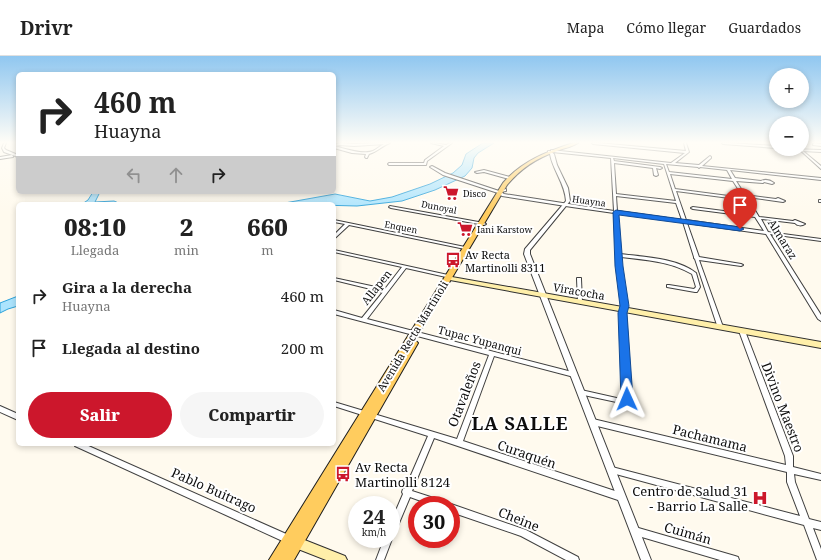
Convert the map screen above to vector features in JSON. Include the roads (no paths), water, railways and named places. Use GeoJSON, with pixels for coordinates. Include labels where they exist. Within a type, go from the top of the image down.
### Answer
{"type":"FeatureCollection","features":[{"type":"Feature","properties":{"kind":"main road","name":"Avenida Recta Martinoli"},"geometry":{"type":"LineString","coordinates":[[450,278],[465,248],[498,202],[509,178],[523,167]]}},
{"type":"Feature","properties":{"kind":"main road","name":"Avenida Recta Martinoli"},"geometry":{"type":"LineString","coordinates":[[286,560],[293,541],[482,224],[502,192],[520,172],[527,167]]}},
{"type":"Feature","properties":{"kind":"main road","name":"Viracocha"},"geometry":{"type":"LineString","coordinates":[[450,278],[821,345]]}},
{"type":"Feature","properties":{"kind":"main road","name":"Avenida Recta Martinoli"},"geometry":{"type":"LineString","coordinates":[[276,560],[293,541]]}},
{"type":"Feature","properties":{"kind":"main road","name":"Pablo Buitrago"},"geometry":{"type":"LineString","coordinates":[[293,541],[341,560]]}},
{"type":"Feature","properties":{"kind":"street","name":"Huayna"},"geometry":{"type":"LineString","coordinates":[[432,167],[443,172],[502,192],[566,206],[821,240]]}},
{"type":"Feature","properties":{"kind":"street"},"geometry":{"type":"LineString","coordinates":[[557,167],[567,188],[569,199],[566,206],[527,252],[646,560]]}},
{"type":"Feature","properties":{"kind":"street"},"geometry":{"type":"LineString","coordinates":[[581,392],[621,401],[627,399],[623,310],[625,306],[619,255],[612,167]]}},
{"type":"Feature","properties":{"kind":"street"},"geometry":{"type":"LineString","coordinates":[[646,167],[660,168]]}},
{"type":"Feature","properties":{"kind":"street"},"geometry":{"type":"LineString","coordinates":[[666,167],[720,327]]}},
{"type":"Feature","properties":{"kind":"street"},"geometry":{"type":"LineString","coordinates":[[695,167],[821,179]]}},
{"type":"Feature","properties":{"kind":"street"},"geometry":{"type":"LineString","coordinates":[[654,168],[656,175]]}},
{"type":"Feature","properties":{"kind":"street","name":"Almaraz"},"geometry":{"type":"LineString","coordinates":[[728,170],[821,319]]}},
{"type":"Feature","properties":{"kind":"street"},"geometry":{"type":"LineString","coordinates":[[477,172],[484,171],[509,178]]}},
{"type":"Feature","properties":{"kind":"street"},"geometry":{"type":"LineString","coordinates":[[668,173],[763,182]]}},
{"type":"Feature","properties":{"kind":"street"},"geometry":{"type":"LineString","coordinates":[[674,190],[776,200]]}},
{"type":"Feature","properties":{"kind":"street"},"geometry":{"type":"LineString","coordinates":[[614,195],[678,202]]}},
{"type":"Feature","properties":{"kind":"street","name":"Dunoyal"},"geometry":{"type":"LineString","coordinates":[[391,207],[482,224]]}},
{"type":"Feature","properties":{"kind":"street"},"geometry":{"type":"LineString","coordinates":[[693,208],[795,222]]}},
{"type":"Feature","properties":{"kind":"street","name":"Enquen"},"geometry":{"type":"LineString","coordinates":[[336,221],[465,248]]}},
{"type":"Feature","properties":{"kind":"street"},"geometry":{"type":"LineString","coordinates":[[336,235],[348,224]]}},
{"type":"Feature","properties":{"kind":"street","name":"Viracocha"},"geometry":{"type":"LineString","coordinates":[[336,251],[450,278]]}},
{"type":"Feature","properties":{"kind":"street"},"geometry":{"type":"LineString","coordinates":[[619,255],[669,263],[684,268],[694,274],[698,287],[695,291],[669,286]]}},
{"type":"Feature","properties":{"kind":"street"},"geometry":{"type":"LineString","coordinates":[[696,258],[741,264]]}},
{"type":"Feature","properties":{"kind":"street","name":"Allapen"},"geometry":{"type":"LineString","coordinates":[[363,320],[405,267]]}},
{"type":"Feature","properties":{"kind":"street"},"geometry":{"type":"LineString","coordinates":[[336,279],[386,291]]}},
{"type":"Feature","properties":{"kind":"street"},"geometry":{"type":"LineString","coordinates":[[579,279],[580,302]]}},
{"type":"Feature","properties":{"kind":"street","name":"Tupac Yupanqui"},"geometry":{"type":"LineString","coordinates":[[336,313],[574,375]]}},
{"type":"Feature","properties":{"kind":"street","name":"Divino Maestro"},"geometry":{"type":"LineString","coordinates":[[742,331],[789,456],[791,482],[821,560]]}},
{"type":"Feature","properties":{"kind":"street","name":"Otavaleños"},"geometry":{"type":"LineString","coordinates":[[459,443],[492,354]]}},
{"type":"Feature","properties":{"kind":"street","name":"Curaquén"},"geometry":{"type":"LineString","coordinates":[[336,405],[432,434],[621,497]]}},
{"type":"Feature","properties":{"kind":"street"},"geometry":{"type":"LineString","coordinates":[[0,409],[16,416]]}},
{"type":"Feature","properties":{"kind":"street","name":"Pachamama"},"geometry":{"type":"LineString","coordinates":[[593,422],[821,477]]}},
{"type":"Feature","properties":{"kind":"street"},"geometry":{"type":"LineString","coordinates":[[400,508],[432,434]]}},
{"type":"Feature","properties":{"kind":"street","name":"Pablo Buitrago"},"geometry":{"type":"LineString","coordinates":[[81,446],[293,541]]}},
{"type":"Feature","properties":{"kind":"street"},"geometry":{"type":"LineString","coordinates":[[612,470],[821,526]]}},
{"type":"Feature","properties":{"kind":"street"},"geometry":{"type":"LineString","coordinates":[[406,492],[417,496]]}},
{"type":"Feature","properties":{"kind":"street","name":"Cheine"},"geometry":{"type":"LineString","coordinates":[[460,511],[523,533],[575,560]]}},
{"type":"Feature","properties":{"kind":"street","name":"Cuimán"},"geometry":{"type":"LineString","coordinates":[[635,531],[734,560]]}},
{"type":"Feature","properties":{"kind":"street"},"geometry":{"type":"LineString","coordinates":[[380,560],[385,548]]}},
{"type":"Feature","properties":{"kind":"water"},"geometry":{"type":"Polygon","coordinates":[[[460,167],[472,167],[465,176],[435,190],[402,201],[357,206],[336,205],[336,202],[290,202],[335,194],[370,201],[392,197],[430,184],[453,173],[460,167]]]}},
{"type":"Feature","properties":{"kind":"water"},"geometry":{"type":"Polygon","coordinates":[[[92,194],[99,194],[95,202],[85,202],[92,194]]]}},
{"type":"Feature","properties":{"kind":"water"},"geometry":{"type":"Polygon","coordinates":[[[114,201],[116,202],[95,202],[114,201]]]}},
{"type":"Feature","properties":{"kind":"water"},"geometry":{"type":"Polygon","coordinates":[[[16,297],[16,307],[0,313],[0,303],[16,297]]]}},
{"type":"Feature","properties":{"kind":"place","name":"Disco"},"geometry":{"type":"Point","coordinates":[451,193]}},
{"type":"Feature","properties":{"kind":"place","name":"Iani Karstow"},"geometry":{"type":"Point","coordinates":[465,229]}},
{"type":"Feature","properties":{"kind":"place","name":"Av Recta Martinolli 8311"},"geometry":{"type":"Point","coordinates":[453,260]}},
{"type":"Feature","properties":{"kind":"place","name":"Av Recta Martinolli 8124"},"geometry":{"type":"Point","coordinates":[343,474]}},
{"type":"Feature","properties":{"kind":"place","name":"Centro de Salud 31 - Barrio La Salle"},"geometry":{"type":"Point","coordinates":[760,498]}},
{"type":"Feature","properties":{"kind":"district","name":"LA SALLE"},"geometry":{"type":"Point","coordinates":[520,423]}}]}
